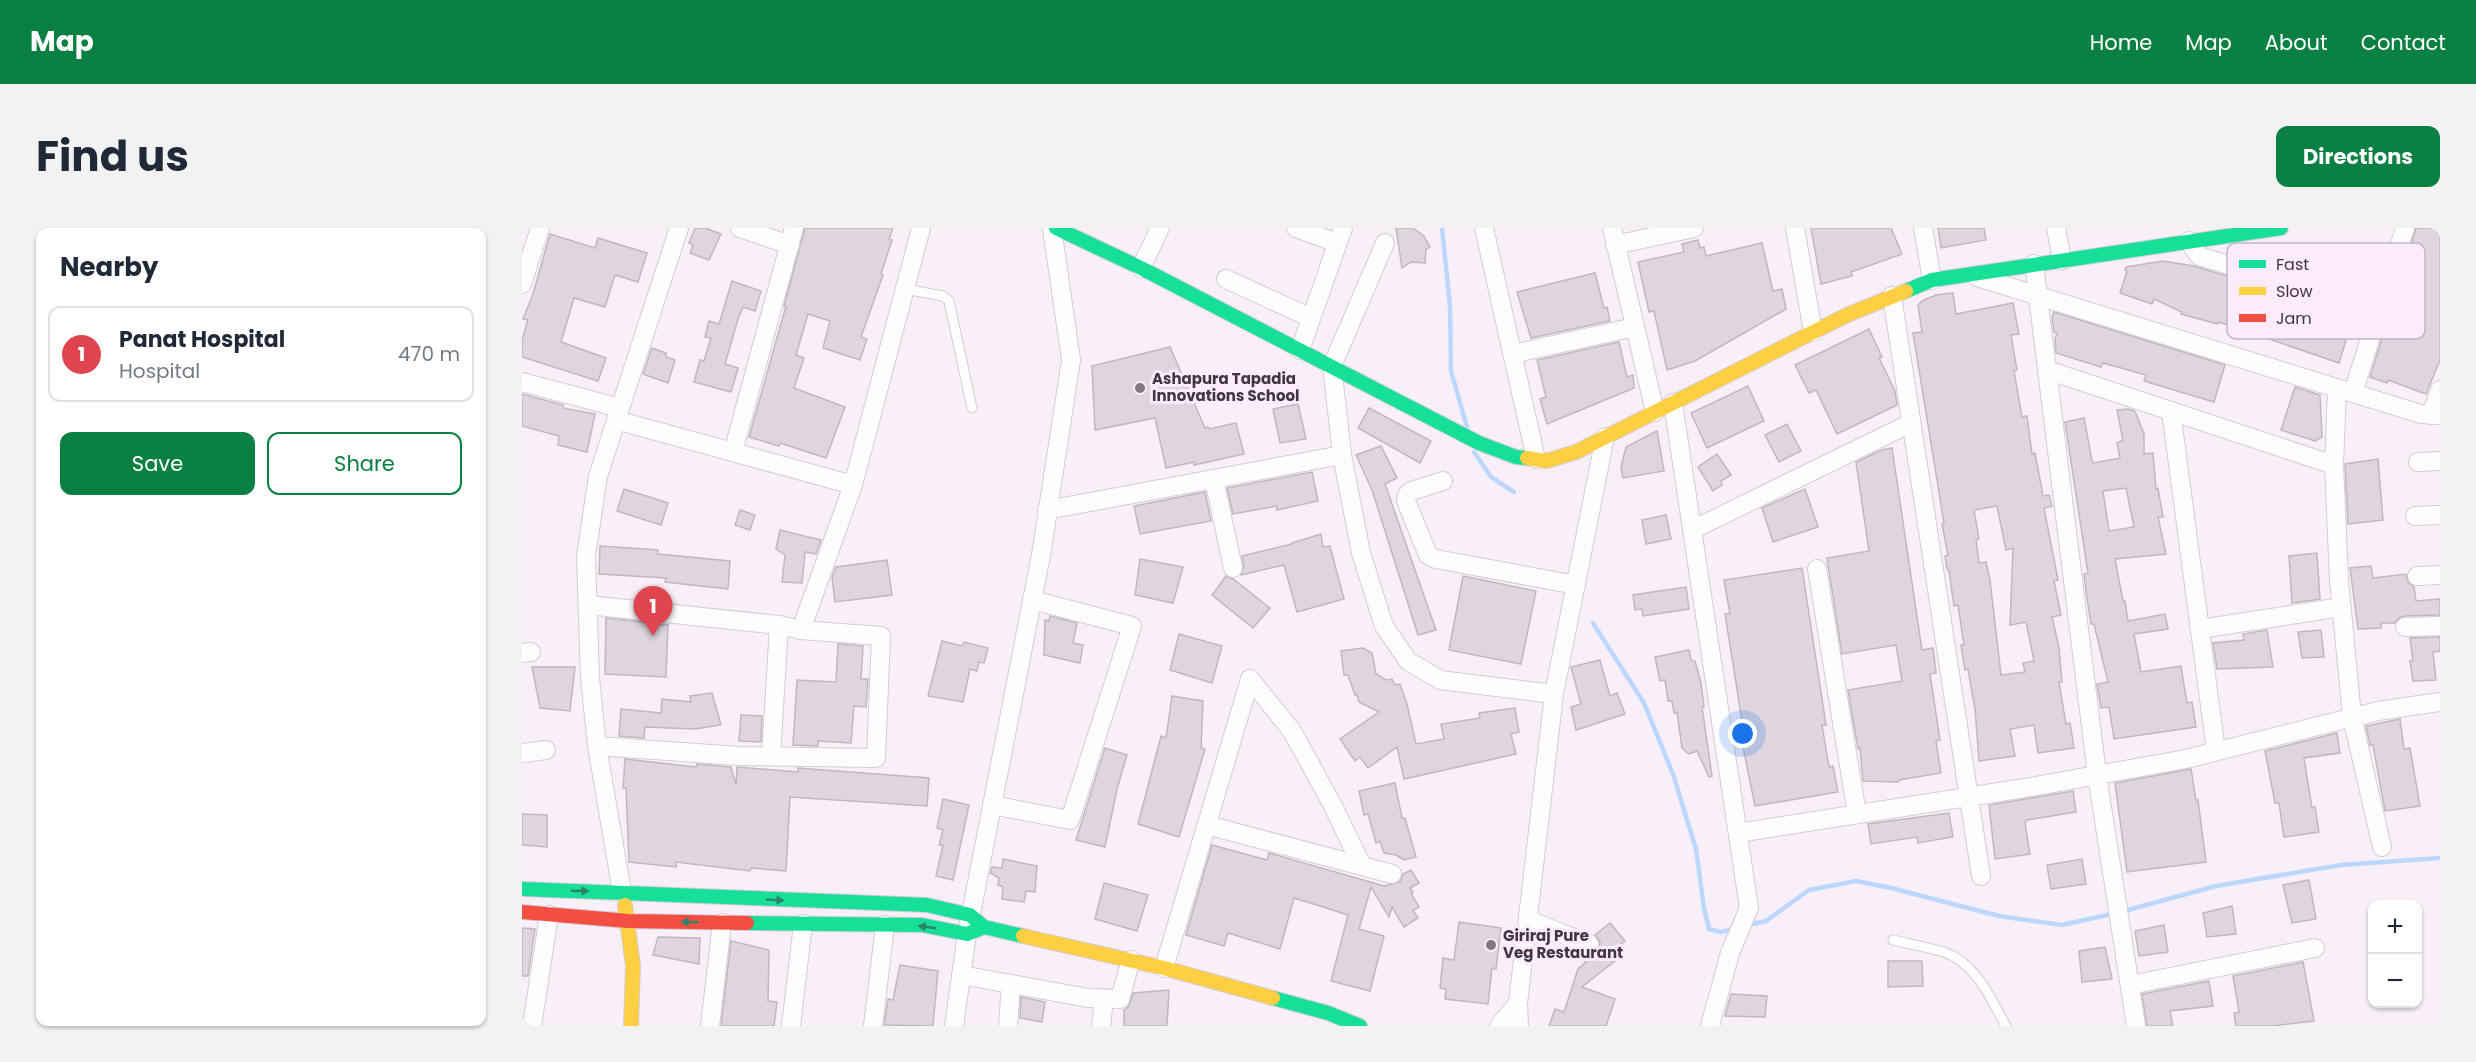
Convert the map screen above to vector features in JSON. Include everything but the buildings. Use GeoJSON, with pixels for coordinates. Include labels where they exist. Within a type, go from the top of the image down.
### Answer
{"type":"FeatureCollection","features":[{"type":"Feature","properties":{"kind":"street"},"geometry":{"type":"LineString","coordinates":[[522,284],[540,228]]}},
{"type":"Feature","properties":{"kind":"street"},"geometry":{"type":"LineString","coordinates":[[631,1026],[636,995],[633,949],[597,746],[590,678],[586,556],[598,476],[679,228]]}},
{"type":"Feature","properties":{"kind":"street"},"geometry":{"type":"LineString","coordinates":[[733,452],[792,237],[740,228]]}},
{"type":"Feature","properties":{"kind":"street"},"geometry":{"type":"LineString","coordinates":[[801,630],[853,485],[921,228]]}},
{"type":"Feature","properties":{"kind":"street"},"geometry":{"type":"LineString","coordinates":[[1141,268],[1160,228]]}},
{"type":"Feature","properties":{"kind":"street"},"geometry":{"type":"LineString","coordinates":[[1296,228],[1340,236],[1300,350]]}},
{"type":"Feature","properties":{"kind":"street"},"geometry":{"type":"LineString","coordinates":[[1484,228],[1536,459]]}},
{"type":"Feature","properties":{"kind":"street"},"geometry":{"type":"LineString","coordinates":[[1654,412],[1613,236],[1694,228]]}},
{"type":"Feature","properties":{"kind":"street"},"geometry":{"type":"LineString","coordinates":[[1795,228],[1813,332]]}},
{"type":"Feature","properties":{"kind":"street"},"geometry":{"type":"LineString","coordinates":[[1923,228],[1932,280]]}},
{"type":"Feature","properties":{"kind":"street"},"geometry":{"type":"LineString","coordinates":[[2056,228],[2062,260]]}},
{"type":"Feature","properties":{"kind":"street"},"geometry":{"type":"LineString","coordinates":[[1059,229],[1141,268],[1457,433],[1516,457],[1546,461],[1576,452],[1813,332],[1932,280],[2194,237],[2281,228]]}},
{"type":"Feature","properties":{"kind":"street"},"geometry":{"type":"LineString","coordinates":[[2400,243],[2405,228]]}},
{"type":"Feature","properties":{"kind":"street"},"geometry":{"type":"LineString","coordinates":[[954,1026],[992,805],[1032,600],[1071,360],[1059,229]]}},
{"type":"Feature","properties":{"kind":"street"},"geometry":{"type":"LineString","coordinates":[[2194,237],[2199,256],[2227,265]]}},
{"type":"Feature","properties":{"kind":"street"},"geometry":{"type":"LineString","coordinates":[[1385,243],[1332,366],[1342,455],[1361,553],[1384,626],[1408,661],[1440,681],[1554,694]]}},
{"type":"Feature","properties":{"kind":"street"},"geometry":{"type":"LineString","coordinates":[[2034,264],[2097,775],[2136,1026]]}},
{"type":"Feature","properties":{"kind":"street"},"geometry":{"type":"LineString","coordinates":[[1968,274],[2421,414],[2436,415],[2440,390]]}},
{"type":"Feature","properties":{"kind":"street"},"geometry":{"type":"LineString","coordinates":[[1226,279],[1311,318]]}},
{"type":"Feature","properties":{"kind":"street"},"geometry":{"type":"LineString","coordinates":[[1892,296],[1981,876]]}},
{"type":"Feature","properties":{"kind":"street"},"geometry":{"type":"LineString","coordinates":[[1512,354],[1635,327]]}},
{"type":"Feature","properties":{"kind":"street"},"geometry":{"type":"LineString","coordinates":[[2366,339],[2345,391],[2334,465],[2341,607],[2352,717],[2382,847]]}},
{"type":"Feature","properties":{"kind":"street"},"geometry":{"type":"LineString","coordinates":[[2047,370],[2334,465]]}},
{"type":"Feature","properties":{"kind":"street"},"geometry":{"type":"LineString","coordinates":[[522,382],[733,452],[853,485]]}},
{"type":"Feature","properties":{"kind":"street"},"geometry":{"type":"LineString","coordinates":[[1673,403],[1749,908],[1730,953],[1710,1026]]}},
{"type":"Feature","properties":{"kind":"street"},"geometry":{"type":"LineString","coordinates":[[2171,411],[2216,751]]}},
{"type":"Feature","properties":{"kind":"street"},"geometry":{"type":"LineString","coordinates":[[1692,530],[1911,423]]}},
{"type":"Feature","properties":{"kind":"street"},"geometry":{"type":"LineString","coordinates":[[1519,1026],[1518,1003],[1554,694],[1605,437]]}},
{"type":"Feature","properties":{"kind":"street"},"geometry":{"type":"LineString","coordinates":[[1047,510],[1342,455]]}},
{"type":"Feature","properties":{"kind":"street"},"geometry":{"type":"LineString","coordinates":[[2418,462],[2440,461]]}},
{"type":"Feature","properties":{"kind":"street"},"geometry":{"type":"LineString","coordinates":[[1214,479],[1233,568]]}},
{"type":"Feature","properties":{"kind":"street"},"geometry":{"type":"LineString","coordinates":[[1443,481],[1407,495],[1406,501],[1428,555],[1436,559],[1576,585]]}},
{"type":"Feature","properties":{"kind":"street"},"geometry":{"type":"LineString","coordinates":[[2415,516],[2440,515]]}},
{"type":"Feature","properties":{"kind":"street"},"geometry":{"type":"LineString","coordinates":[[1817,569],[1857,814]]}},
{"type":"Feature","properties":{"kind":"street"},"geometry":{"type":"LineString","coordinates":[[2417,576],[2440,575]]}},
{"type":"Feature","properties":{"kind":"street"},"geometry":{"type":"LineString","coordinates":[[992,805],[1070,820],[1132,626],[1032,600]]}},
{"type":"Feature","properties":{"kind":"street"},"geometry":{"type":"LineString","coordinates":[[588,605],[779,625],[801,630],[881,636],[876,758],[771,756],[597,746]]}},
{"type":"Feature","properties":{"kind":"street"},"geometry":{"type":"LineString","coordinates":[[2200,629],[2341,607]]}},
{"type":"Feature","properties":{"kind":"street"},"geometry":{"type":"LineString","coordinates":[[771,756],[779,625]]}},
{"type":"Feature","properties":{"kind":"street"},"geometry":{"type":"LineString","coordinates":[[2405,627],[2440,626]]}},
{"type":"Feature","properties":{"kind":"street"},"geometry":{"type":"LineString","coordinates":[[1164,968],[1250,679],[1292,731],[1333,806],[1362,866]]}},
{"type":"Feature","properties":{"kind":"street"},"geometry":{"type":"LineString","coordinates":[[1738,833],[2097,775],[2216,751],[2378,711],[2440,702]]}},
{"type":"Feature","properties":{"kind":"street"},"geometry":{"type":"LineString","coordinates":[[522,753],[546,750]]}},
{"type":"Feature","properties":{"kind":"street"},"geometry":{"type":"LineString","coordinates":[[1207,825],[1392,874]]}},
{"type":"Feature","properties":{"kind":"street"},"geometry":{"type":"LineString","coordinates":[[522,889],[851,904],[927,905],[973,925],[1164,968],[1328,1013],[1360,1026]]}},
{"type":"Feature","properties":{"kind":"street"},"geometry":{"type":"LineString","coordinates":[[522,912],[628,921],[973,925]]}},
{"type":"Feature","properties":{"kind":"street"},"geometry":{"type":"LineString","coordinates":[[531,1026],[549,915]]}},
{"type":"Feature","properties":{"kind":"street"},"geometry":{"type":"LineString","coordinates":[[1527,920],[1589,944]]}},
{"type":"Feature","properties":{"kind":"street"},"geometry":{"type":"LineString","coordinates":[[710,1026],[722,923]]}},
{"type":"Feature","properties":{"kind":"street"},"geometry":{"type":"LineString","coordinates":[[791,1026],[803,924]]}},
{"type":"Feature","properties":{"kind":"street"},"geometry":{"type":"LineString","coordinates":[[873,1026],[885,925]]}},
{"type":"Feature","properties":{"kind":"street"},"geometry":{"type":"LineString","coordinates":[[2130,985],[2315,948]]}},
{"type":"Feature","properties":{"kind":"street"},"geometry":{"type":"LineString","coordinates":[[961,975],[1104,999],[1120,999],[1131,960]]}},
{"type":"Feature","properties":{"kind":"street"},"geometry":{"type":"LineString","coordinates":[[1008,1026],[1011,984]]}},
{"type":"Feature","properties":{"kind":"street"},"geometry":{"type":"LineString","coordinates":[[1101,1026],[1104,999]]}},
{"type":"Feature","properties":{"kind":"street"},"geometry":{"type":"LineString","coordinates":[[1499,1026],[1518,1003]]}},
{"type":"Feature","properties":{"kind":"lane"},"geometry":{"type":"LineString","coordinates":[[905,289],[943,296],[949,301],[972,408]]}},
{"type":"Feature","properties":{"kind":"lane"},"geometry":{"type":"LineString","coordinates":[[1893,940],[1946,953],[1967,966],[1984,987],[2006,1026]]}},
{"type":"Feature","properties":{"kind":"waterway"},"geometry":{"type":"LineString","coordinates":[[1442,228],[1450,306],[1451,371],[1467,427]]}},
{"type":"Feature","properties":{"kind":"waterway"},"geometry":{"type":"LineString","coordinates":[[1474,452],[1491,477],[1514,492]]}},
{"type":"Feature","properties":{"kind":"waterway"},"geometry":{"type":"LineString","coordinates":[[1593,623],[1644,703],[1673,774],[1696,849],[1709,929],[1721,932],[1735,929]]}},
{"type":"Feature","properties":{"kind":"waterway"},"geometry":{"type":"LineString","coordinates":[[2124,911],[2216,886],[2341,865],[2440,858]]}},
{"type":"Feature","properties":{"kind":"waterway"},"geometry":{"type":"LineString","coordinates":[[1748,925],[1766,921],[1809,890],[1856,881],[1999,916],[2062,925],[2116,913]]}},
{"type":"Feature","properties":{"kind":"traffic: fast"},"geometry":{"type":"LineString","coordinates":[[1056,228],[1141,268],[1479,443],[1516,457],[1527,458]]}},
{"type":"Feature","properties":{"kind":"traffic: fast"},"geometry":{"type":"LineString","coordinates":[[1906,291],[1932,280],[2281,228]]}},
{"type":"Feature","properties":{"kind":"traffic: fast"},"geometry":{"type":"LineString","coordinates":[[522,889],[927,905],[970,915],[984,927],[1023,936]]}},
{"type":"Feature","properties":{"kind":"traffic: fast"},"geometry":{"type":"LineString","coordinates":[[747,923],[922,925],[967,934],[984,927]]}},
{"type":"Feature","properties":{"kind":"traffic: fast"},"geometry":{"type":"LineString","coordinates":[[1273,998],[1328,1013],[1360,1026]]}},
{"type":"Feature","properties":{"kind":"traffic: slow"},"geometry":{"type":"LineString","coordinates":[[1527,458],[1546,461],[1576,452],[1847,315],[1906,291]]}},
{"type":"Feature","properties":{"kind":"traffic: slow"},"geometry":{"type":"LineString","coordinates":[[625,905],[633,966],[631,1026]]}},
{"type":"Feature","properties":{"kind":"traffic: slow"},"geometry":{"type":"LineString","coordinates":[[1023,936],[1164,968],[1273,998]]}},
{"type":"Feature","properties":{"kind":"traffic: jam"},"geometry":{"type":"LineString","coordinates":[[522,912],[628,921],[747,923]]}},
{"type":"Feature","properties":{"kind":"place","name":"Ashapura Tapadia Innovations School"},"geometry":{"type":"Point","coordinates":[1140,388]}},
{"type":"Feature","properties":{"kind":"place","name":"Panat Hospital"},"geometry":{"type":"Point","coordinates":[653,636]}},
{"type":"Feature","properties":{"kind":"place","name":"Giriraj Pure Veg Restaurant"},"geometry":{"type":"Point","coordinates":[1491,945]}}]}
